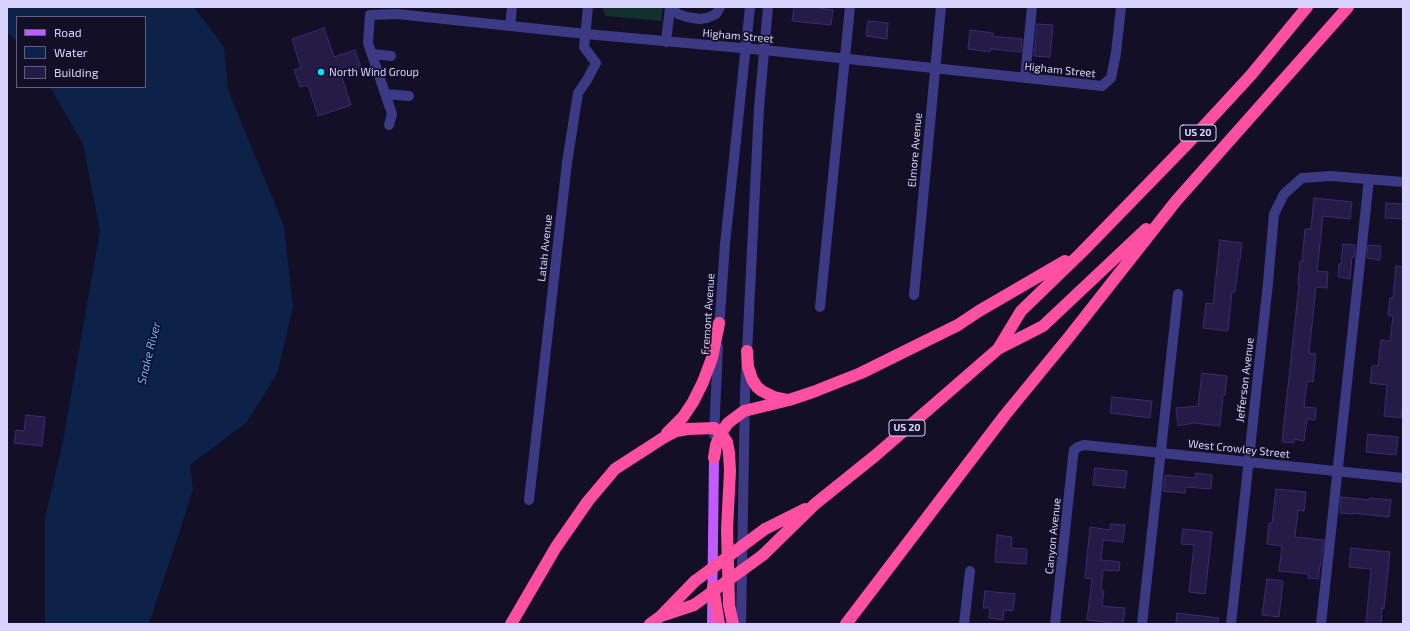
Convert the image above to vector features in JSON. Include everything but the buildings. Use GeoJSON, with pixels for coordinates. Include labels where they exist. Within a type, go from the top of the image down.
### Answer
{"type":"FeatureCollection","features":[{"type":"Feature","properties":{"kind":"highway","name":"US 20"},"geometry":{"type":"LineString","coordinates":[[998,349],[1021,311],[1082,252],[1196,134],[1251,75],[1307,7]]}},
{"type":"Feature","properties":{"kind":"highway","name":"US 20"},"geometry":{"type":"LineString","coordinates":[[661,616],[694,605],[764,555],[815,504],[876,455],[998,349],[1043,326],[1176,201],[1348,7]]}},
{"type":"Feature","properties":{"kind":"highway"},"geometry":{"type":"LineString","coordinates":[[846,624],[1005,415],[1069,337],[1176,201]]}},
{"type":"Feature","properties":{"kind":"highway"},"geometry":{"type":"LineString","coordinates":[[511,624],[556,546],[588,501],[615,469],[676,431],[688,429],[717,431],[744,411],[789,400],[861,373],[958,325],[979,311],[1082,252]]}},
{"type":"Feature","properties":{"kind":"highway"},"geometry":{"type":"LineString","coordinates":[[663,438],[683,416],[693,402],[703,382],[712,358],[719,323]]}},
{"type":"Feature","properties":{"kind":"highway"},"geometry":{"type":"LineString","coordinates":[[747,351],[748,367],[752,379],[757,387],[774,397],[789,400]]}},
{"type":"Feature","properties":{"kind":"highway"},"geometry":{"type":"LineString","coordinates":[[714,458],[717,431]]}},
{"type":"Feature","properties":{"kind":"highway"},"geometry":{"type":"LineString","coordinates":[[717,431],[727,442],[730,453],[727,529],[729,605],[733,624]]}},
{"type":"Feature","properties":{"kind":"highway","name":"US 20"},"geometry":{"type":"LineString","coordinates":[[650,624],[661,616],[695,581],[765,529],[815,504]]}},
{"type":"Feature","properties":{"kind":"highway"},"geometry":{"type":"LineString","coordinates":[[713,587],[719,624]]}},
{"type":"Feature","properties":{"kind":"main road"},"geometry":{"type":"LineString","coordinates":[[712,624],[714,458]]}},
{"type":"Feature","properties":{"kind":"street"},"geometry":{"type":"LineString","coordinates":[[510,26],[512,7]]}},
{"type":"Feature","properties":{"kind":"street","name":"Latah Avenue"},"geometry":{"type":"LineString","coordinates":[[530,500],[567,163],[578,93],[596,63],[584,47],[588,7]]}},
{"type":"Feature","properties":{"kind":"street"},"geometry":{"type":"LineString","coordinates":[[670,7],[678,14],[699,19],[707,18],[716,14],[720,7]]}},
{"type":"Feature","properties":{"kind":"street"},"geometry":{"type":"LineString","coordinates":[[666,42],[670,7]]}},
{"type":"Feature","properties":{"kind":"street","name":"Fremont Avenue"},"geometry":{"type":"LineString","coordinates":[[717,431],[719,323],[750,7]]}},
{"type":"Feature","properties":{"kind":"street"},"geometry":{"type":"LineString","coordinates":[[741,624],[744,411],[759,108],[768,7]]}},
{"type":"Feature","properties":{"kind":"street"},"geometry":{"type":"LineString","coordinates":[[820,307],[850,7]]}},
{"type":"Feature","properties":{"kind":"street","name":"Elmore Avenue"},"geometry":{"type":"LineString","coordinates":[[914,296],[934,67],[941,7]]}},
{"type":"Feature","properties":{"kind":"street"},"geometry":{"type":"LineString","coordinates":[[1025,78],[1032,7]]}},
{"type":"Feature","properties":{"kind":"street","name":"Higham Street"},"geometry":{"type":"LineString","coordinates":[[372,54],[368,43],[370,15],[397,14],[666,42],[746,48],[934,67],[1102,86],[1110,78],[1116,53],[1121,7]]}},
{"type":"Feature","properties":{"kind":"street"},"geometry":{"type":"LineString","coordinates":[[389,125],[392,114],[372,54],[391,56]]}},
{"type":"Feature","properties":{"kind":"street"},"geometry":{"type":"LineString","coordinates":[[386,94],[409,96]]}},
{"type":"Feature","properties":{"kind":"street","name":"Jefferson Avenue"},"geometry":{"type":"LineString","coordinates":[[1231,624],[1268,283],[1274,214],[1284,194],[1302,178],[1331,176],[1403,182]]}},
{"type":"Feature","properties":{"kind":"street"},"geometry":{"type":"LineString","coordinates":[[1321,624],[1369,179]]}},
{"type":"Feature","properties":{"kind":"street"},"geometry":{"type":"LineString","coordinates":[[1142,624],[1178,294]]}},
{"type":"Feature","properties":{"kind":"street","name":"West Crowley Street"},"geometry":{"type":"LineString","coordinates":[[1074,450],[1084,445],[1403,478]]}},
{"type":"Feature","properties":{"kind":"street","name":"Canyon Avenue"},"geometry":{"type":"LineString","coordinates":[[1055,624],[1074,450]]}},
{"type":"Feature","properties":{"kind":"street"},"geometry":{"type":"LineString","coordinates":[[964,624],[970,572]]}},
{"type":"Feature","properties":{"kind":"green space"},"geometry":{"type":"Polygon","coordinates":[[[603,7],[663,7],[661,21],[606,16],[603,7]]]}},
{"type":"Feature","properties":{"kind":"water","name":"Snake River"},"geometry":{"type":"Polygon","coordinates":[[[7,7],[194,7],[224,47],[228,90],[284,226],[293,307],[277,374],[246,423],[190,465],[193,490],[149,624],[45,624],[45,518],[63,441],[100,231],[83,144],[51,88],[146,88],[146,16],[16,16],[16,41],[7,32],[7,7]]]}},
{"type":"Feature","properties":{"kind":"place","name":"North Wind Group"},"geometry":{"type":"Point","coordinates":[321,72]}}]}
